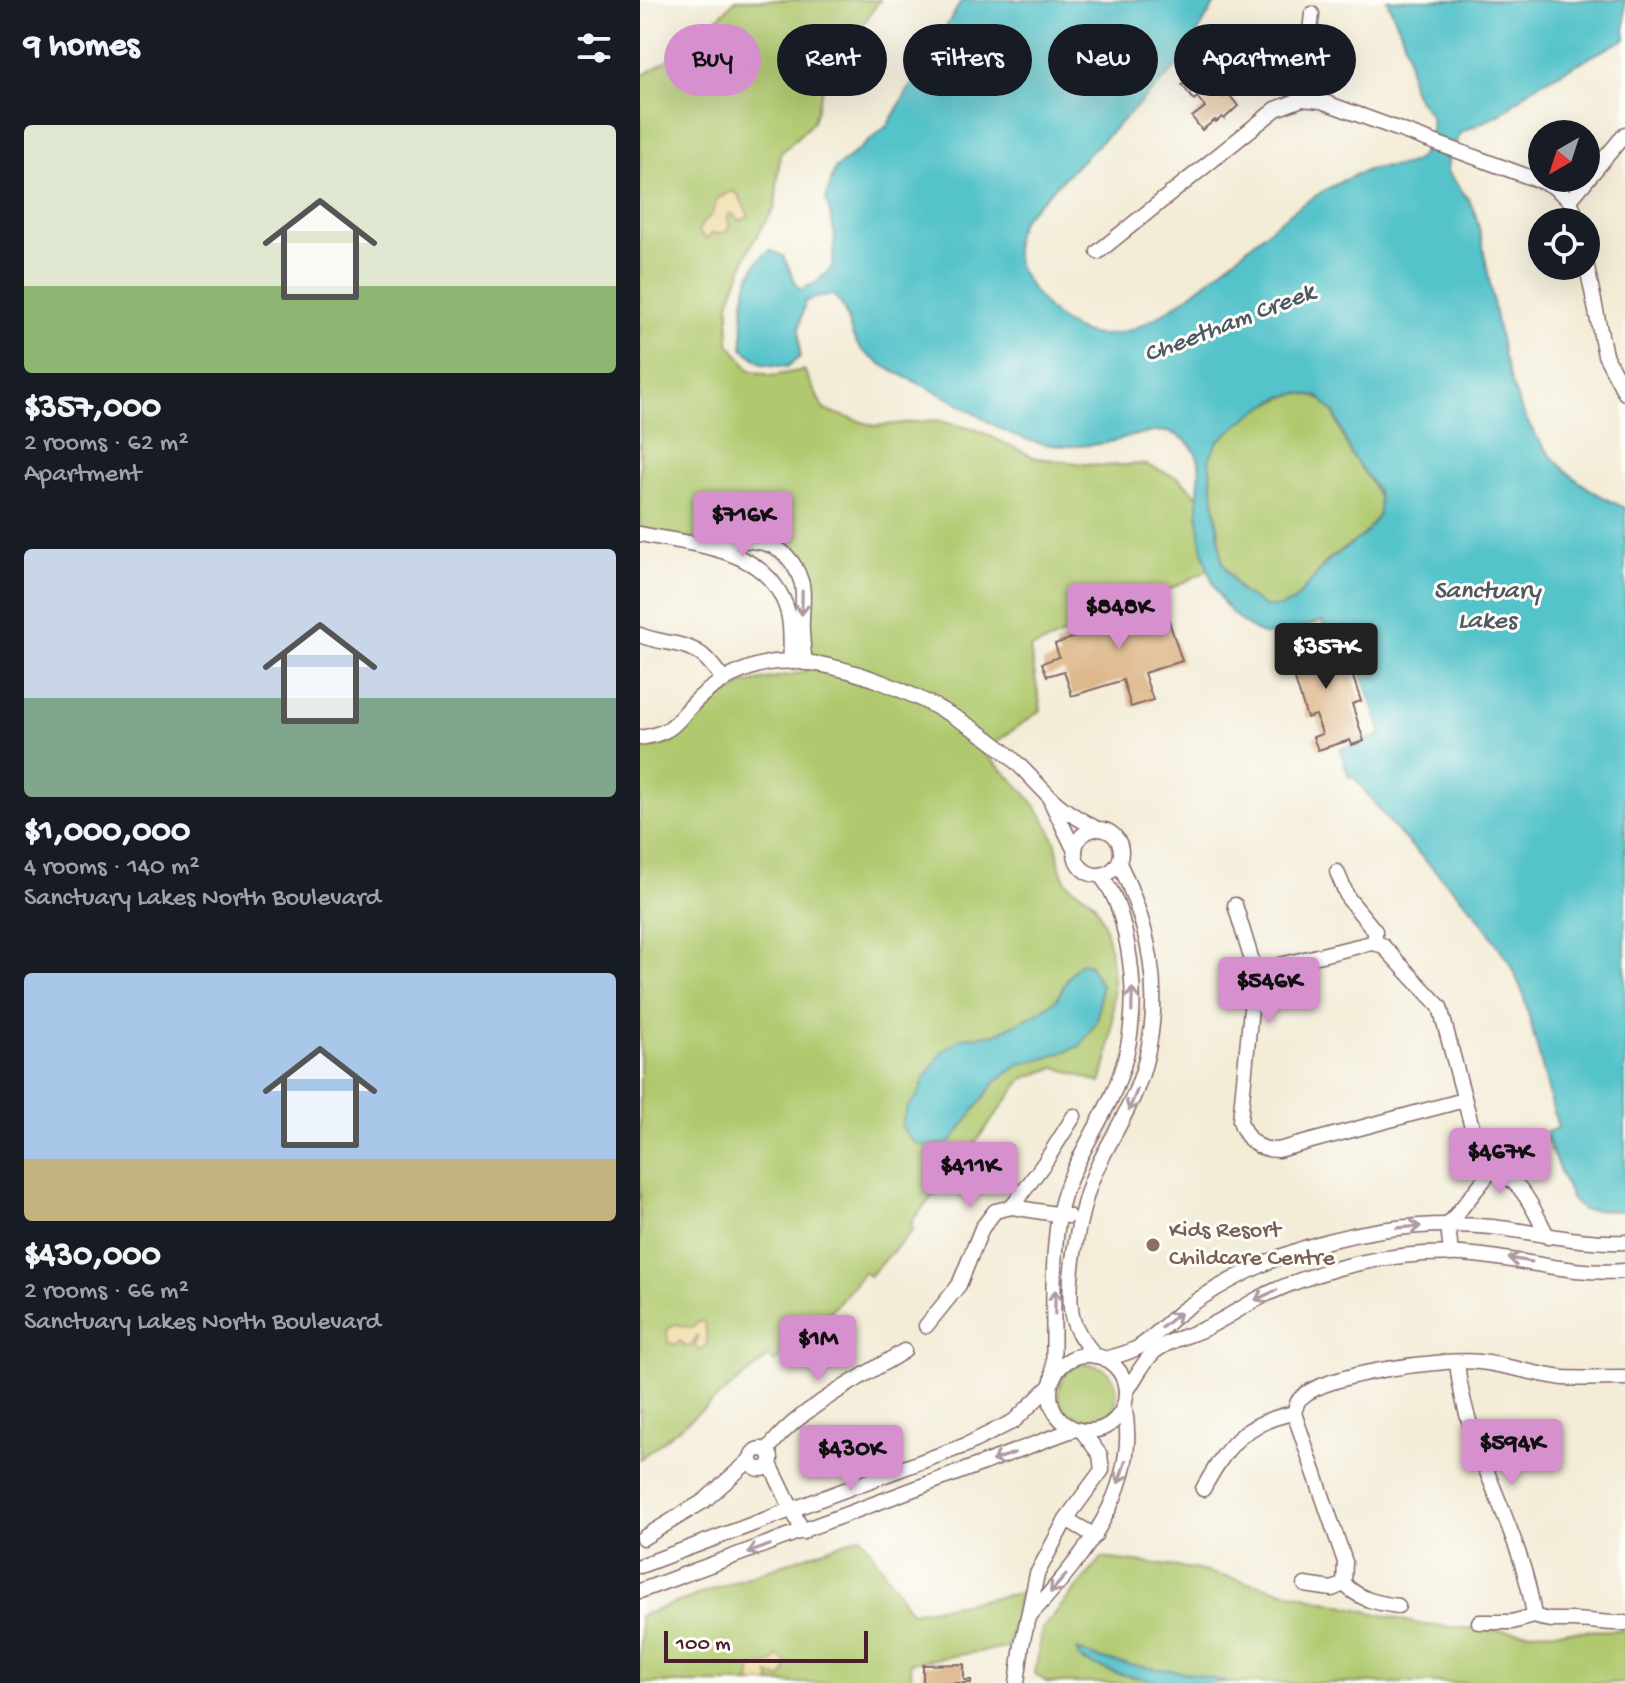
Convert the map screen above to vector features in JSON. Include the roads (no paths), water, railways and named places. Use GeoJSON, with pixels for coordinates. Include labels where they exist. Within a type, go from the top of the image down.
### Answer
{"type":"FeatureCollection","features":[{"type":"Feature","properties":{"kind":"street"},"geometry":{"type":"LineString","coordinates":[[1302,99],[1312,14]]}},
{"type":"Feature","properties":{"kind":"street"},"geometry":{"type":"LineString","coordinates":[[1098,252],[1276,109],[1302,99],[1321,101],[1551,185],[1570,200],[1573,208]]}},
{"type":"Feature","properties":{"kind":"street"},"geometry":{"type":"LineString","coordinates":[[1570,200],[1625,134]]}},
{"type":"Feature","properties":{"kind":"street"},"geometry":{"type":"LineString","coordinates":[[1590,280],[1605,355],[1625,393]]}},
{"type":"Feature","properties":{"kind":"street"},"geometry":{"type":"LineString","coordinates":[[640,534],[710,546],[733,554],[766,573],[779,589],[787,610],[798,663]]}},
{"type":"Feature","properties":{"kind":"street"},"geometry":{"type":"LineString","coordinates":[[710,546],[736,539],[756,540],[780,550],[793,565],[802,581],[802,641],[798,663]]}},
{"type":"Feature","properties":{"kind":"street"},"geometry":{"type":"LineString","coordinates":[[766,573],[780,550]]}},
{"type":"Feature","properties":{"kind":"street"},"geometry":{"type":"LineString","coordinates":[[640,635],[682,645],[703,655],[724,680]]}},
{"type":"Feature","properties":{"kind":"street"},"geometry":{"type":"LineString","coordinates":[[640,738],[670,731],[698,699],[724,680],[759,664],[798,663],[859,675],[916,695],[958,716],[1012,757],[1047,795],[1067,811],[1110,833],[1121,851],[1119,863],[1114,869],[1100,875],[1079,866],[1075,851],[1047,795]]}},
{"type":"Feature","properties":{"kind":"street"},"geometry":{"type":"LineString","coordinates":[[1075,851],[1084,834],[1097,829]]}},
{"type":"Feature","properties":{"kind":"street"},"geometry":{"type":"LineString","coordinates":[[1030,1614],[1066,1576],[1095,1536],[1125,1468],[1129,1442],[1120,1373],[1100,1358],[1078,1332],[1072,1316],[1074,1267],[1081,1216],[1097,1170],[1132,1104],[1147,1056],[1153,1020],[1154,976],[1141,915],[1119,863]]}},
{"type":"Feature","properties":{"kind":"street"},"geometry":{"type":"LineString","coordinates":[[1337,872],[1348,898],[1375,931],[1375,943]]}},
{"type":"Feature","properties":{"kind":"street"},"geometry":{"type":"LineString","coordinates":[[1017,1683],[1037,1574],[1066,1519],[1102,1470],[1100,1455],[1079,1430],[1058,1416],[1053,1407],[1052,1382],[1059,1215],[1071,1177],[1112,1096],[1127,1050],[1132,1018],[1130,966],[1116,901],[1100,875]]}},
{"type":"Feature","properties":{"kind":"street"},"geometry":{"type":"LineString","coordinates":[[1235,905],[1259,975]]}},
{"type":"Feature","properties":{"kind":"street"},"geometry":{"type":"LineString","coordinates":[[1464,1100],[1278,1150],[1266,1150],[1255,1145],[1244,1133],[1240,1121],[1253,988],[1259,975],[1272,967],[1375,943],[1389,951],[1440,1007],[1485,1167],[1508,1177],[1518,1187],[1548,1237]]}},
{"type":"Feature","properties":{"kind":"street"},"geometry":{"type":"LineString","coordinates":[[1127,1050],[1147,1056]]}},
{"type":"Feature","properties":{"kind":"street"},"geometry":{"type":"LineString","coordinates":[[1012,1207],[1074,1116]]}},
{"type":"Feature","properties":{"kind":"street"},"geometry":{"type":"LineString","coordinates":[[1451,1254],[1448,1225],[1491,1171]]}},
{"type":"Feature","properties":{"kind":"street"},"geometry":{"type":"LineString","coordinates":[[926,1326],[959,1285],[986,1220],[995,1211],[1012,1207],[1081,1216]]}},
{"type":"Feature","properties":{"kind":"street"},"geometry":{"type":"LineString","coordinates":[[640,1566],[984,1437],[1014,1421],[1052,1382],[1059,1368],[1070,1360],[1082,1356],[1100,1358],[1135,1349],[1209,1292],[1278,1258],[1365,1233],[1448,1225],[1490,1227],[1577,1241],[1625,1242]]}},
{"type":"Feature","properties":{"kind":"street"},"geometry":{"type":"LineString","coordinates":[[1573,1270],[1577,1241]]}},
{"type":"Feature","properties":{"kind":"street"},"geometry":{"type":"LineString","coordinates":[[640,1591],[1079,1430],[1103,1428],[1120,1415],[1125,1398],[1148,1358],[1161,1347],[1208,1327],[1244,1305],[1289,1284],[1361,1263],[1396,1257],[1451,1254],[1507,1258],[1573,1270],[1625,1271]]}},
{"type":"Feature","properties":{"kind":"street"},"geometry":{"type":"LineString","coordinates":[[643,1538],[704,1501],[734,1476],[761,1462],[776,1438],[815,1408],[904,1351]]}},
{"type":"Feature","properties":{"kind":"street"},"geometry":{"type":"LineString","coordinates":[[1457,1362],[1463,1404],[1527,1581],[1534,1616]]}},
{"type":"Feature","properties":{"kind":"street"},"geometry":{"type":"LineString","coordinates":[[1398,1606],[1368,1601],[1356,1596],[1344,1584],[1342,1554],[1294,1413],[1301,1397],[1354,1376],[1383,1369],[1457,1362],[1479,1362],[1564,1378],[1625,1378]]}},
{"type":"Feature","properties":{"kind":"street"},"geometry":{"type":"LineString","coordinates":[[1203,1489],[1223,1454],[1243,1434],[1270,1418],[1294,1413]]}},
{"type":"Feature","properties":{"kind":"street"},"geometry":{"type":"LineString","coordinates":[[761,1462],[778,1481],[803,1532]]}},
{"type":"Feature","properties":{"kind":"street"},"geometry":{"type":"LineString","coordinates":[[1066,1519],[1095,1536]]}},
{"type":"Feature","properties":{"kind":"street"},"geometry":{"type":"LineString","coordinates":[[1305,1585],[1332,1589],[1344,1584]]}},
{"type":"Feature","properties":{"kind":"street"},"geometry":{"type":"LineString","coordinates":[[1479,1622],[1512,1622],[1534,1616],[1544,1620],[1625,1623]]}},
{"type":"Feature","properties":{"kind":"water","name":"Sanctuary Lakes"},"geometry":{"type":"Polygon","coordinates":[[[962,0],[1217,0],[1203,24],[1174,24],[1174,70],[1158,86],[1158,24],[1048,24],[1048,96],[1147,96],[1026,215],[1015,237],[1015,253],[1024,277],[1058,318],[1076,329],[1094,334],[1114,334],[1134,328],[1180,302],[1276,224],[1323,192],[1368,170],[1406,165],[1421,155],[1430,133],[1431,118],[1412,88],[1405,42],[1387,0],[1625,0],[1625,39],[1533,87],[1501,114],[1460,133],[1448,160],[1447,171],[1469,200],[1476,216],[1501,345],[1527,421],[1550,455],[1582,484],[1625,508],[1625,1211],[1582,1210],[1572,1200],[1544,1133],[1558,1128],[1522,990],[1509,962],[1475,912],[1394,828],[1353,776],[1349,777],[1340,749],[1382,735],[1360,666],[1355,667],[1351,652],[1354,645],[1345,640],[1342,646],[1332,649],[1322,621],[1283,633],[1261,633],[1234,615],[1223,602],[1214,586],[1203,550],[1198,513],[1200,469],[1198,457],[1190,445],[1181,437],[1160,432],[1074,446],[1044,444],[1018,436],[872,358],[857,344],[842,306],[831,294],[805,301],[799,328],[800,357],[787,367],[763,364],[743,349],[745,295],[760,259],[770,250],[783,256],[799,290],[816,283],[832,267],[835,235],[826,198],[835,169],[887,126],[905,96],[1032,96],[1032,24],[948,24],[962,0]],[[1300,393],[1281,397],[1249,416],[1218,441],[1209,459],[1222,561],[1240,591],[1266,607],[1281,607],[1294,601],[1330,559],[1364,535],[1379,514],[1376,489],[1351,454],[1335,414],[1319,397],[1300,393]]]}},
{"type":"Feature","properties":{"kind":"water"},"geometry":{"type":"Polygon","coordinates":[[[1080,963],[1090,965],[1101,986],[1097,1021],[1080,1046],[1020,1064],[996,1081],[950,1143],[927,1146],[911,1139],[901,1126],[907,1108],[918,1095],[942,1052],[962,1038],[996,1034],[1036,1014],[1057,999],[1080,963]]]}},
{"type":"Feature","properties":{"kind":"water"},"geometry":{"type":"Polygon","coordinates":[[[1077,1650],[1115,1662],[1189,1673],[1227,1683],[1169,1682],[1132,1677],[1079,1658],[1077,1650]]]}},
{"type":"Feature","properties":{"kind":"place","name":"Kids Resort Childcare Centre"},"geometry":{"type":"Point","coordinates":[1153,1245]}},
{"type":"Feature","properties":{"kind":"water label","name":"Cheetham Creek"},"geometry":{"type":"Point","coordinates":[1230,325]}}]}
